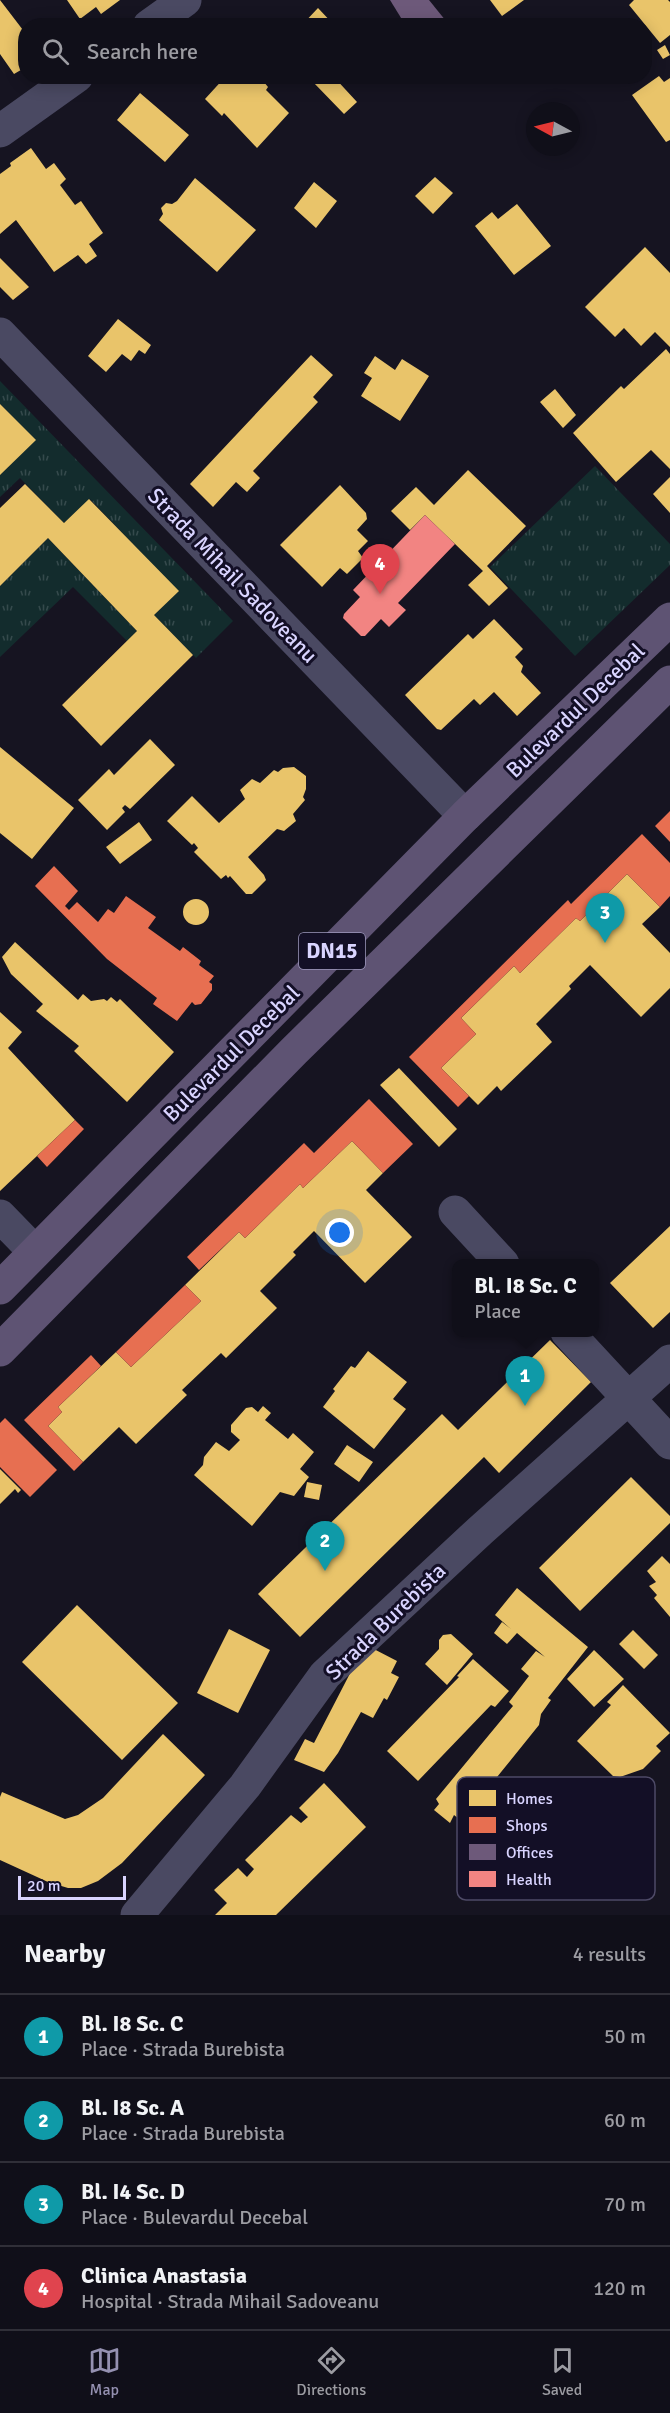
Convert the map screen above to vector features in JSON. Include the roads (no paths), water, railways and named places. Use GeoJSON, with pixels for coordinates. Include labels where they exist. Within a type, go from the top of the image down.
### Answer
{"type":"FeatureCollection","features":[{"type":"Feature","properties":{"kind":"main road","name":"Bulevardul Decebal"},"geometry":{"type":"LineString","coordinates":[[0,1288],[465,816],[670,619]]}},
{"type":"Feature","properties":{"kind":"main road","name":"Bulevardul Decebal"},"geometry":{"type":"LineString","coordinates":[[0,1350],[302,1043],[670,682]]}},
{"type":"Feature","properties":{"kind":"street"},"geometry":{"type":"LineString","coordinates":[[160,18],[185,0]]}},
{"type":"Feature","properties":{"kind":"street"},"geometry":{"type":"LineString","coordinates":[[0,130],[65,84]]}},
{"type":"Feature","properties":{"kind":"street","name":"Strada Mihail Sadoveanu"},"geometry":{"type":"LineString","coordinates":[[0,334],[465,816]]}},
{"type":"Feature","properties":{"kind":"street"},"geometry":{"type":"LineString","coordinates":[[455,1212],[499,1259]]}},
{"type":"Feature","properties":{"kind":"street"},"geometry":{"type":"LineString","coordinates":[[0,1216],[35,1252]]}},
{"type":"Feature","properties":{"kind":"street"},"geometry":{"type":"LineString","coordinates":[[572,1337],[670,1443]]}},
{"type":"Feature","properties":{"kind":"street","name":"Strada Burebista"},"geometry":{"type":"LineString","coordinates":[[137,1915],[245,1786],[325,1675],[481,1530],[670,1361]]}},
{"type":"Feature","properties":{"kind":"place","name":"Clinica Anastasia"},"geometry":{"type":"Point","coordinates":[380,594]}},
{"type":"Feature","properties":{"kind":"place","name":"Bl. I4 Sc. D"},"geometry":{"type":"Point","coordinates":[605,943]}},
{"type":"Feature","properties":{"kind":"place","name":"Bl. I8 Sc. C"},"geometry":{"type":"Point","coordinates":[525,1406]}},
{"type":"Feature","properties":{"kind":"place","name":"Bl. I8 Sc. A"},"geometry":{"type":"Point","coordinates":[325,1571]}}]}
